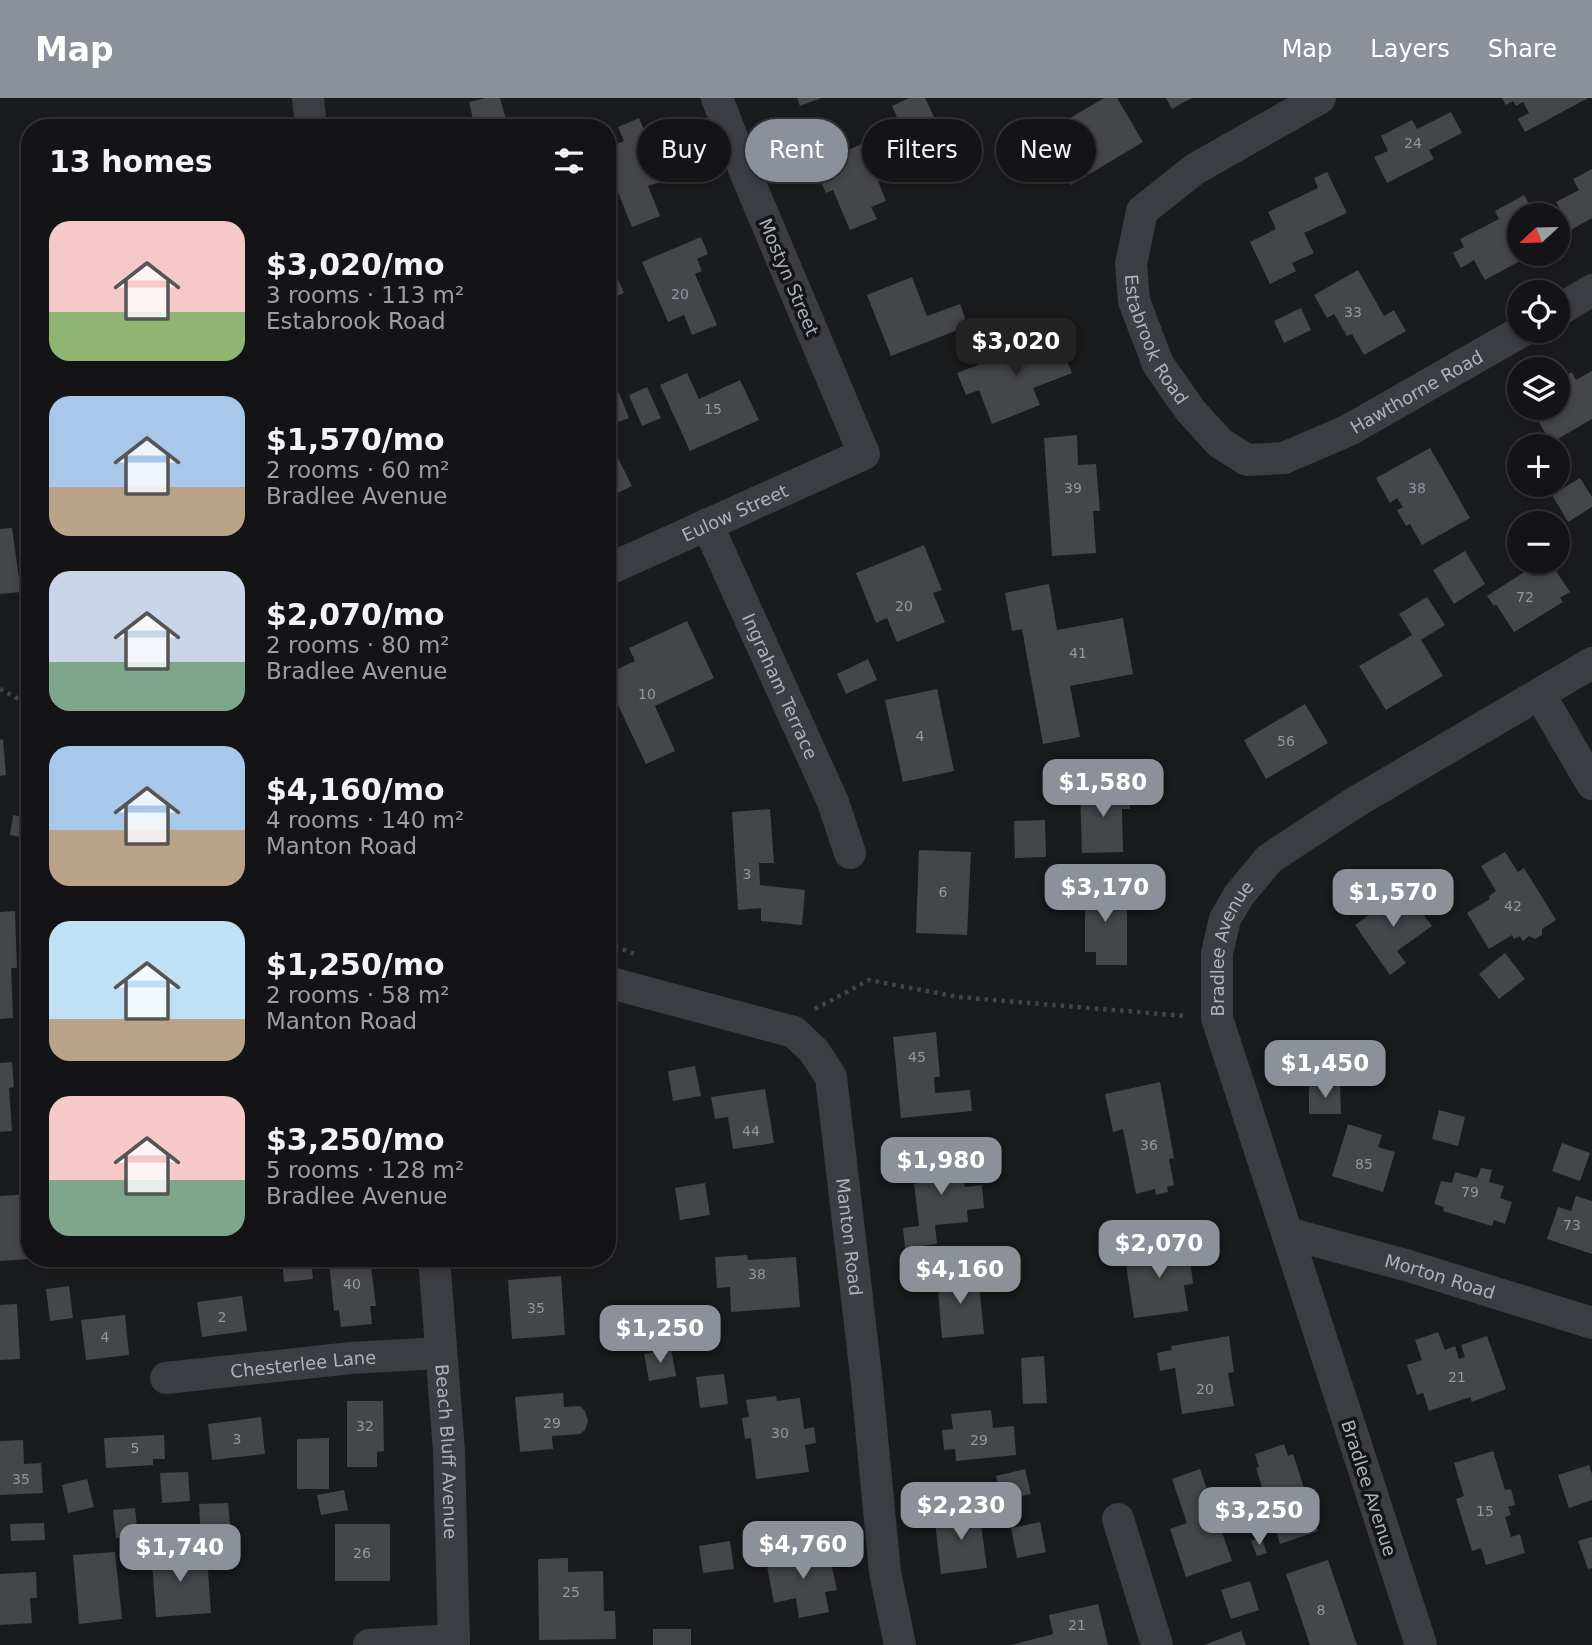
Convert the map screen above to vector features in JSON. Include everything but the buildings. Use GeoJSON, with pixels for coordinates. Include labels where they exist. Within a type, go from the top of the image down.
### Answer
{"type":"FeatureCollection","features":[{"type":"Feature","properties":{"kind":"street"},"geometry":{"type":"LineString","coordinates":[[308,98],[310,119]]}},
{"type":"Feature","properties":{"kind":"street","name":"Mostyn Street"},"geometry":{"type":"LineString","coordinates":[[718,98],[746,174],[864,454]]}},
{"type":"Feature","properties":{"kind":"street","name":"Estabrook Road"},"geometry":{"type":"LineString","coordinates":[[1308,448],[1284,458],[1247,460],[1220,443],[1190,410],[1158,364],[1134,301],[1130,264],[1142,211],[1195,169],[1320,98]]}},
{"type":"Feature","properties":{"kind":"street"},"geometry":{"type":"LineString","coordinates":[[1570,304],[1592,290]]}},
{"type":"Feature","properties":{"kind":"street","name":"Hawthorne Road"},"geometry":{"type":"LineString","coordinates":[[1308,448],[1349,430],[1507,340]]}},
{"type":"Feature","properties":{"kind":"street","name":"Eulow Street"},"geometry":{"type":"LineString","coordinates":[[616,566],[864,454]]}},
{"type":"Feature","properties":{"kind":"street","name":"Ingraham Terrace"},"geometry":{"type":"LineString","coordinates":[[707,524],[833,802],[850,853]]}},
{"type":"Feature","properties":{"kind":"street","name":"Bradlee Avenue"},"geometry":{"type":"LineString","coordinates":[[1421,1645],[1217,1018],[1217,953],[1225,919],[1239,895],[1269,859],[1354,803],[1592,663]]}},
{"type":"Feature","properties":{"kind":"street"},"geometry":{"type":"LineString","coordinates":[[1540,695],[1592,784]]}},
{"type":"Feature","properties":{"kind":"street","name":"Manton Road"},"geometry":{"type":"LineString","coordinates":[[616,984],[794,1032],[814,1051],[831,1077],[866,1375],[885,1573],[900,1645]]}},
{"type":"Feature","properties":{"kind":"street","name":"Morton Road"},"geometry":{"type":"LineString","coordinates":[[1287,1233],[1409,1266],[1592,1323]]}},
{"type":"Feature","properties":{"kind":"street","name":"Beach Bluff Avenue"},"geometry":{"type":"LineString","coordinates":[[435,1267],[449,1451],[454,1643]]}},
{"type":"Feature","properties":{"kind":"street","name":"Chesterlee Lane"},"geometry":{"type":"LineString","coordinates":[[166,1378],[351,1358],[441,1353]]}},
{"type":"Feature","properties":{"kind":"street"},"geometry":{"type":"LineString","coordinates":[[1118,1519],[1157,1645]]}},
{"type":"Feature","properties":{"kind":"street"},"geometry":{"type":"LineString","coordinates":[[369,1645],[454,1643]]}},
{"type":"Feature","properties":{"kind":"path"},"geometry":{"type":"LineString","coordinates":[[0,689],[21,700]]}},
{"type":"Feature","properties":{"kind":"path"},"geometry":{"type":"LineString","coordinates":[[616,947],[643,958]]}},
{"type":"Feature","properties":{"kind":"path"},"geometry":{"type":"LineString","coordinates":[[813,1011],[869,980],[958,998],[1217,1018]]}}]}
